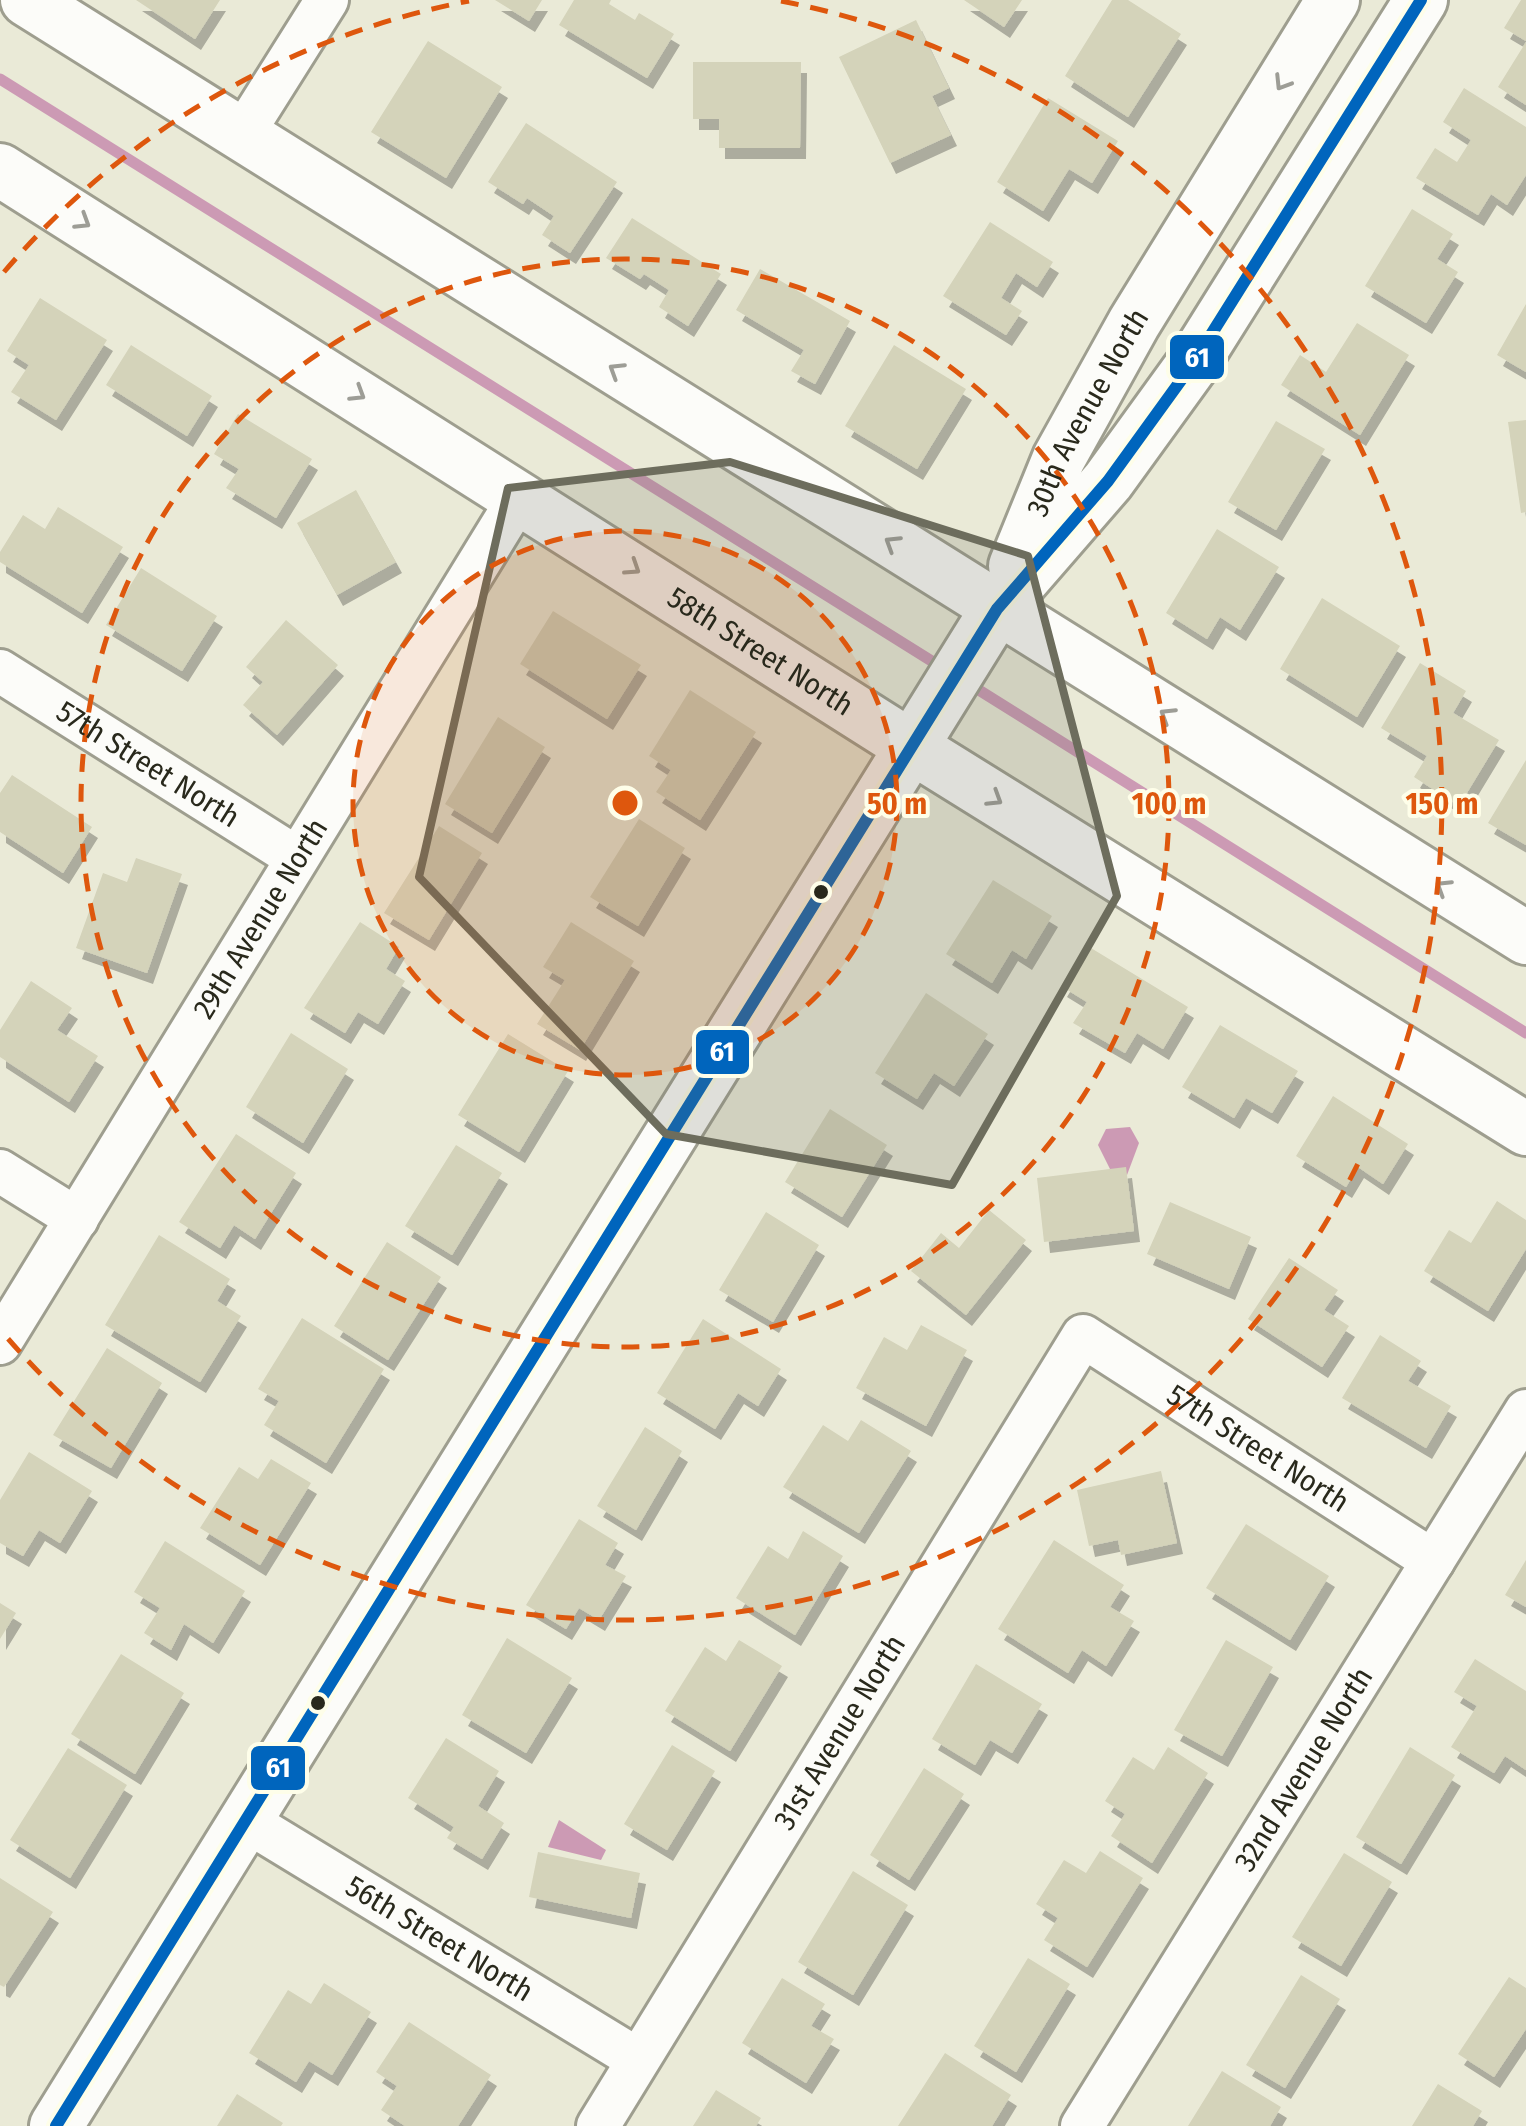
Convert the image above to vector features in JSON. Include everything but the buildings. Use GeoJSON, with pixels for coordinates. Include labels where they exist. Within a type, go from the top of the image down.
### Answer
{"type":"FeatureCollection","features":[{"type":"Feature","properties":{"kind":"street"},"geometry":{"type":"LineString","coordinates":[[26,0],[242,135],[988,624],[1526,938]]}},
{"type":"Feature","properties":{"kind":"street"},"geometry":{"type":"LineString","coordinates":[[242,135],[327,0]]}},
{"type":"Feature","properties":{"kind":"street","name":"30th Avenue North"},"geometry":{"type":"LineString","coordinates":[[988,624],[1059,458],[1134,323],[1334,0]]}},
{"type":"Feature","properties":{"kind":"street","name":"30th Avenue North"},"geometry":{"type":"LineString","coordinates":[[988,624],[1108,480],[1192,365],[1421,0]]}},
{"type":"Feature","properties":{"kind":"street","name":"58th Street North"},"geometry":{"type":"LineString","coordinates":[[0,170],[520,496],[920,731],[1526,1129]]}},
{"type":"Feature","properties":{"kind":"street","name":"29th Avenue North"},"geometry":{"type":"LineString","coordinates":[[0,1343],[520,496]]}},
{"type":"Feature","properties":{"kind":"street"},"geometry":{"type":"LineString","coordinates":[[56,2126],[988,624]]}},
{"type":"Feature","properties":{"kind":"street","name":"57th Street North"},"geometry":{"type":"LineString","coordinates":[[0,671],[298,858]]}},
{"type":"Feature","properties":{"kind":"street"},"geometry":{"type":"LineString","coordinates":[[0,1171],[76,1219]]}},
{"type":"Feature","properties":{"kind":"street","name":"57th Street North"},"geometry":{"type":"LineString","coordinates":[[1083,1336],[1433,1561]]}},
{"type":"Feature","properties":{"kind":"street","name":"31st Avenue North"},"geometry":{"type":"LineString","coordinates":[[598,2126],[1083,1336]]}},
{"type":"Feature","properties":{"kind":"street","name":"32nd Avenue North"},"geometry":{"type":"LineString","coordinates":[[1082,2126],[1526,1411]]}},
{"type":"Feature","properties":{"kind":"street","name":"56th Street North"},"geometry":{"type":"LineString","coordinates":[[243,1819],[637,2059]]}},
{"type":"Feature","properties":{"kind":"highlighted area"},"geometry":{"type":"Polygon","coordinates":[[[730,462],[1028,556],[1117,896],[952,1185],[666,1134],[419,877],[508,488],[730,462]]]}},
{"type":"Feature","properties":{"kind":"shaded area"},"geometry":{"type":"Polygon","coordinates":[[[1130,1127],[1139,1143],[1127,1175],[1110,1169],[1098,1145],[1106,1129],[1130,1127]]]}},
{"type":"Feature","properties":{"kind":"shaded area"},"geometry":{"type":"Polygon","coordinates":[[[559,1820],[606,1850],[601,1860],[548,1847],[559,1820]]]}},
{"type":"Feature","properties":{"kind":"waterway"},"geometry":{"type":"LineString","coordinates":[[0,79],[946,670]]}},
{"type":"Feature","properties":{"kind":"waterway"},"geometry":{"type":"LineString","coordinates":[[966,682],[1526,1033]]}},
{"type":"Feature","properties":{"kind":"transit line","name":"61"},"geometry":{"type":"LineString","coordinates":[[56,2126],[997,609],[1108,481],[1192,365],[1421,0]]}}]}
